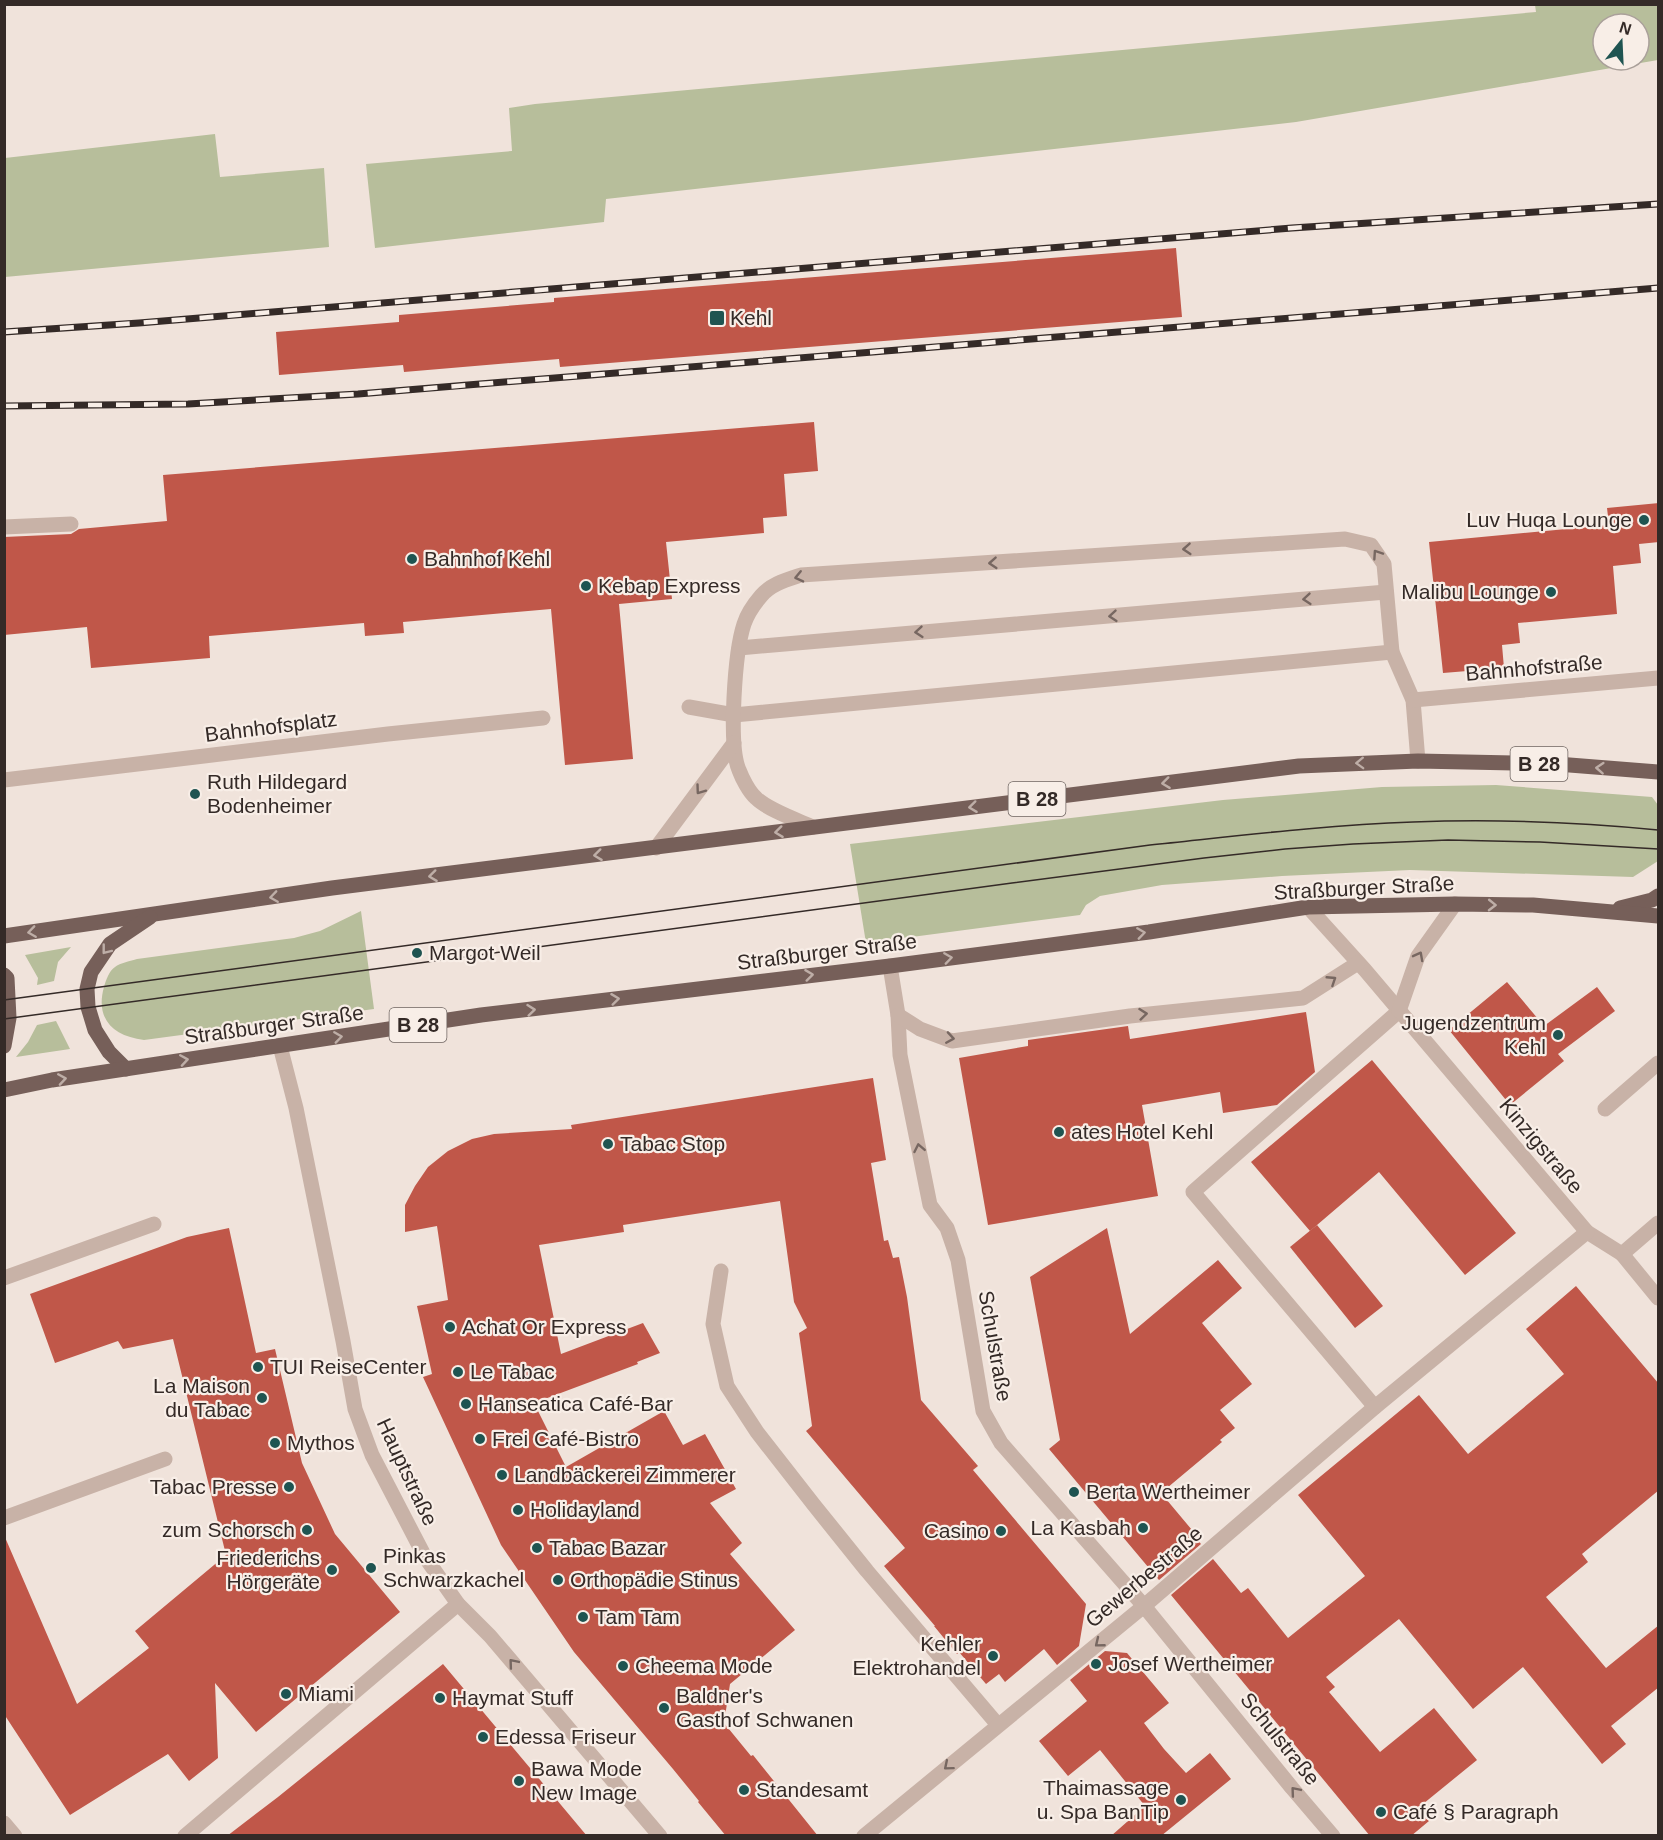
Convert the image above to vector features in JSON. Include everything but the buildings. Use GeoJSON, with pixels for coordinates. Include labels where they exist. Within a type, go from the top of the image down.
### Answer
{"type":"FeatureCollection","features":[{"type":"Feature","properties":{"kind":"main road","name":"B 28"},"geometry":{"type":"LineString","coordinates":[[4,936],[332,888],[1299,766],[1418,761],[1557,764],[1659,772]]}},
{"type":"Feature","properties":{"kind":"main road"},"geometry":{"type":"LineString","coordinates":[[1611,911],[1659,896]]}},
{"type":"Feature","properties":{"kind":"main road","name":"Straßburger Straße"},"geometry":{"type":"LineString","coordinates":[[4,1090],[52,1080],[482,1015],[890,966],[1149,932],[1308,907],[1533,905],[1659,916]]}},
{"type":"Feature","properties":{"kind":"main road"},"geometry":{"type":"LineString","coordinates":[[126,1069],[109,1052],[95,1030],[88,1007],[87,988],[91,972],[110,944],[152,915]]}},
{"type":"Feature","properties":{"kind":"main road"},"geometry":{"type":"LineString","coordinates":[[4,975],[7,978],[9,1018],[4,1046]]}},
{"type":"Feature","properties":{"kind":"street"},"geometry":{"type":"LineString","coordinates":[[4,527],[71,524]]}},
{"type":"Feature","properties":{"kind":"street"},"geometry":{"type":"LineString","coordinates":[[813,827],[755,798],[738,770],[734,743],[739,648],[744,622],[761,596],[776,584],[801,575],[1345,539],[1371,545],[1384,564],[1392,652],[1413,700],[1418,761]]}},
{"type":"Feature","properties":{"kind":"street"},"geometry":{"type":"LineString","coordinates":[[739,648],[1386,592]]}},
{"type":"Feature","properties":{"kind":"street"},"geometry":{"type":"LineString","coordinates":[[688,707],[734,715],[1392,652]]}},
{"type":"Feature","properties":{"kind":"street","name":"Bahnhofstraße"},"geometry":{"type":"LineString","coordinates":[[1413,700],[1659,678]]}},
{"type":"Feature","properties":{"kind":"street","name":"Bahnhofsplatz"},"geometry":{"type":"LineString","coordinates":[[4,780],[388,734],[543,718]]}},
{"type":"Feature","properties":{"kind":"street"},"geometry":{"type":"LineString","coordinates":[[656,848],[734,743]]}},
{"type":"Feature","properties":{"kind":"street"},"geometry":{"type":"LineString","coordinates":[[1374,1407],[1193,1192],[1399,1011],[1418,956],[1455,904]]}},
{"type":"Feature","properties":{"kind":"street","name":"Kinzigstraße"},"geometry":{"type":"LineString","coordinates":[[1308,907],[1587,1232],[1622,1254],[1659,1299]]}},
{"type":"Feature","properties":{"kind":"street"},"geometry":{"type":"LineString","coordinates":[[897,1015],[920,1029],[952,1041],[1130,1016],[1303,999],[1358,963]]}},
{"type":"Feature","properties":{"kind":"street","name":"Schulstraße"},"geometry":{"type":"LineString","coordinates":[[890,966],[900,1055],[930,1205],[947,1228],[958,1260],[983,1411],[1001,1443],[1144,1606],[1333,1836]]}},
{"type":"Feature","properties":{"kind":"street","name":"Hauptstraße"},"geometry":{"type":"LineString","coordinates":[[280,1046],[296,1108],[344,1341],[355,1409],[372,1455],[419,1547],[458,1604],[490,1636],[660,1836]]}},
{"type":"Feature","properties":{"kind":"street"},"geometry":{"type":"LineString","coordinates":[[1605,1109],[1659,1063]]}},
{"type":"Feature","properties":{"kind":"street"},"geometry":{"type":"LineString","coordinates":[[1622,1254],[1659,1223]]}},
{"type":"Feature","properties":{"kind":"street"},"geometry":{"type":"LineString","coordinates":[[4,1278],[154,1224]]}},
{"type":"Feature","properties":{"kind":"street","name":"Gewerbestraße"},"geometry":{"type":"LineString","coordinates":[[864,1836],[1144,1606],[1374,1407],[1587,1232]]}},
{"type":"Feature","properties":{"kind":"street"},"geometry":{"type":"LineString","coordinates":[[721,1271],[713,1324],[727,1386],[757,1432],[814,1505],[998,1725]]}},
{"type":"Feature","properties":{"kind":"street"},"geometry":{"type":"LineString","coordinates":[[4,1518],[165,1459]]}},
{"type":"Feature","properties":{"kind":"street"},"geometry":{"type":"LineString","coordinates":[[185,1836],[458,1604]]}},
{"type":"Feature","properties":{"kind":"street"},"geometry":{"type":"LineString","coordinates":[[4,1823],[15,1836]]}},
{"type":"Feature","properties":{"kind":"green space"},"geometry":{"type":"Polygon","coordinates":[[[1535,5],[1658,5],[1658,60],[1651,61],[1651,12],[1591,12],[1591,71],[1296,122],[606,199],[604,222],[375,248],[366,164],[512,151],[509,108],[1536,12],[1535,5]]]}},
{"type":"Feature","properties":{"kind":"green space"},"geometry":{"type":"Polygon","coordinates":[[[215,134],[220,177],[324,168],[329,247],[5,277],[5,158],[215,134]]]}},
{"type":"Feature","properties":{"kind":"green space"},"geometry":{"type":"Polygon","coordinates":[[[1496,785],[1652,797],[1658,805],[1658,861],[1633,877],[1410,870],[1162,885],[1100,896],[1086,905],[1080,915],[866,943],[850,844],[1223,800],[1382,787],[1496,785]]]}},
{"type":"Feature","properties":{"kind":"green space"},"geometry":{"type":"Polygon","coordinates":[[[361,911],[374,1009],[144,1040],[123,1035],[109,1024],[105,1017],[102,1008],[104,987],[111,971],[120,964],[137,959],[294,938],[320,931],[361,911]]]}},
{"type":"Feature","properties":{"kind":"green space"},"geometry":{"type":"Polygon","coordinates":[[[71,947],[58,962],[54,981],[37,985],[38,978],[25,955],[71,947]]]}},
{"type":"Feature","properties":{"kind":"green space"},"geometry":{"type":"Polygon","coordinates":[[[56,1021],[70,1049],[16,1057],[28,1042],[37,1025],[56,1021]]]}},
{"type":"Feature","properties":{"kind":"tram line"},"geometry":{"type":"LineString","coordinates":[[4,1000],[1150,845],[1380,823],[1444,821],[1536,822],[1658,830]]}},
{"type":"Feature","properties":{"kind":"tram line"},"geometry":{"type":"LineString","coordinates":[[4,1019],[1012,883],[1285,849],[1448,840],[1540,842],[1658,849]]}},
{"type":"Feature","properties":{"kind":"railway"},"geometry":{"type":"LineString","coordinates":[[4,332],[139,323],[1292,228],[1658,204]]}},
{"type":"Feature","properties":{"kind":"railway"},"geometry":{"type":"LineString","coordinates":[[4,406],[188,404],[358,394],[1658,288]]}},
{"type":"Feature","properties":{"kind":"place","name":"Kehl"},"geometry":{"type":"Point","coordinates":[717,318]}},
{"type":"Feature","properties":{"kind":"place","name":"Luv Huqa Lounge"},"geometry":{"type":"Point","coordinates":[1644,520]}},
{"type":"Feature","properties":{"kind":"place","name":"Bahnhof Kehl"},"geometry":{"type":"Point","coordinates":[412,559]}},
{"type":"Feature","properties":{"kind":"place","name":"Kebap Express"},"geometry":{"type":"Point","coordinates":[586,586]}},
{"type":"Feature","properties":{"kind":"place","name":"Malibu Lounge"},"geometry":{"type":"Point","coordinates":[1551,592]}},
{"type":"Feature","properties":{"kind":"place","name":"Ruth Hildegard Bodenheimer"},"geometry":{"type":"Point","coordinates":[195,794]}},
{"type":"Feature","properties":{"kind":"place","name":"Margot Weil"},"geometry":{"type":"Point","coordinates":[417,953]}},
{"type":"Feature","properties":{"kind":"place","name":"Jugendzentrum Kehl"},"geometry":{"type":"Point","coordinates":[1558,1035]}},
{"type":"Feature","properties":{"kind":"place","name":"ates Hotel Kehl"},"geometry":{"type":"Point","coordinates":[1059,1132]}},
{"type":"Feature","properties":{"kind":"place","name":"Tabac Stop"},"geometry":{"type":"Point","coordinates":[608,1144]}},
{"type":"Feature","properties":{"kind":"place","name":"Achat Or Express"},"geometry":{"type":"Point","coordinates":[450,1327]}},
{"type":"Feature","properties":{"kind":"place","name":"TUI ReiseCenter"},"geometry":{"type":"Point","coordinates":[258,1367]}},
{"type":"Feature","properties":{"kind":"place","name":"Le Tabac"},"geometry":{"type":"Point","coordinates":[458,1372]}},
{"type":"Feature","properties":{"kind":"place","name":"La Maison du Tabac"},"geometry":{"type":"Point","coordinates":[262,1398]}},
{"type":"Feature","properties":{"kind":"place","name":"Hanseatica Café-Bar"},"geometry":{"type":"Point","coordinates":[466,1404]}},
{"type":"Feature","properties":{"kind":"place","name":"Frei Café-Bistro"},"geometry":{"type":"Point","coordinates":[480,1439]}},
{"type":"Feature","properties":{"kind":"place","name":"Mythos"},"geometry":{"type":"Point","coordinates":[275,1443]}},
{"type":"Feature","properties":{"kind":"place","name":"Landbäckerei Zimmerer"},"geometry":{"type":"Point","coordinates":[502,1475]}},
{"type":"Feature","properties":{"kind":"place","name":"Tabac Presse"},"geometry":{"type":"Point","coordinates":[289,1487]}},
{"type":"Feature","properties":{"kind":"place","name":"Berta Wertheimer"},"geometry":{"type":"Point","coordinates":[1074,1492]}},
{"type":"Feature","properties":{"kind":"place","name":"Holidayland"},"geometry":{"type":"Point","coordinates":[518,1510]}},
{"type":"Feature","properties":{"kind":"place","name":"La Kasbah"},"geometry":{"type":"Point","coordinates":[1143,1528]}},
{"type":"Feature","properties":{"kind":"place","name":"zum Schorsch"},"geometry":{"type":"Point","coordinates":[307,1530]}},
{"type":"Feature","properties":{"kind":"place","name":"Casino"},"geometry":{"type":"Point","coordinates":[1001,1531]}},
{"type":"Feature","properties":{"kind":"place","name":"Tabac Bazar"},"geometry":{"type":"Point","coordinates":[537,1548]}},
{"type":"Feature","properties":{"kind":"place","name":"Pinkas Schwarzkachel"},"geometry":{"type":"Point","coordinates":[371,1568]}},
{"type":"Feature","properties":{"kind":"place","name":"Friederichs Hörgeräte"},"geometry":{"type":"Point","coordinates":[332,1570]}},
{"type":"Feature","properties":{"kind":"place","name":"Orthopädie Stinus"},"geometry":{"type":"Point","coordinates":[558,1580]}},
{"type":"Feature","properties":{"kind":"place","name":"Tam Tam"},"geometry":{"type":"Point","coordinates":[583,1617]}},
{"type":"Feature","properties":{"kind":"place","name":"Kehler Elektrohandel"},"geometry":{"type":"Point","coordinates":[993,1656]}},
{"type":"Feature","properties":{"kind":"place","name":"Josef Wertheimer"},"geometry":{"type":"Point","coordinates":[1096,1664]}},
{"type":"Feature","properties":{"kind":"place","name":"Cheema Mode"},"geometry":{"type":"Point","coordinates":[623,1666]}},
{"type":"Feature","properties":{"kind":"place","name":"Miami"},"geometry":{"type":"Point","coordinates":[286,1694]}},
{"type":"Feature","properties":{"kind":"place","name":"Haymat Stuff"},"geometry":{"type":"Point","coordinates":[440,1698]}},
{"type":"Feature","properties":{"kind":"place","name":"Baldner's Gasthof Schwanen"},"geometry":{"type":"Point","coordinates":[664,1708]}},
{"type":"Feature","properties":{"kind":"place","name":"Edessa Friseur"},"geometry":{"type":"Point","coordinates":[483,1737]}},
{"type":"Feature","properties":{"kind":"place","name":"Bawa Mode New Image"},"geometry":{"type":"Point","coordinates":[519,1781]}},
{"type":"Feature","properties":{"kind":"place","name":"Standesamt"},"geometry":{"type":"Point","coordinates":[744,1790]}},
{"type":"Feature","properties":{"kind":"place","name":"Thaimassage u. Spa BanTip"},"geometry":{"type":"Point","coordinates":[1181,1800]}},
{"type":"Feature","properties":{"kind":"place","name":"Café § Paragraph"},"geometry":{"type":"Point","coordinates":[1381,1812]}}]}
